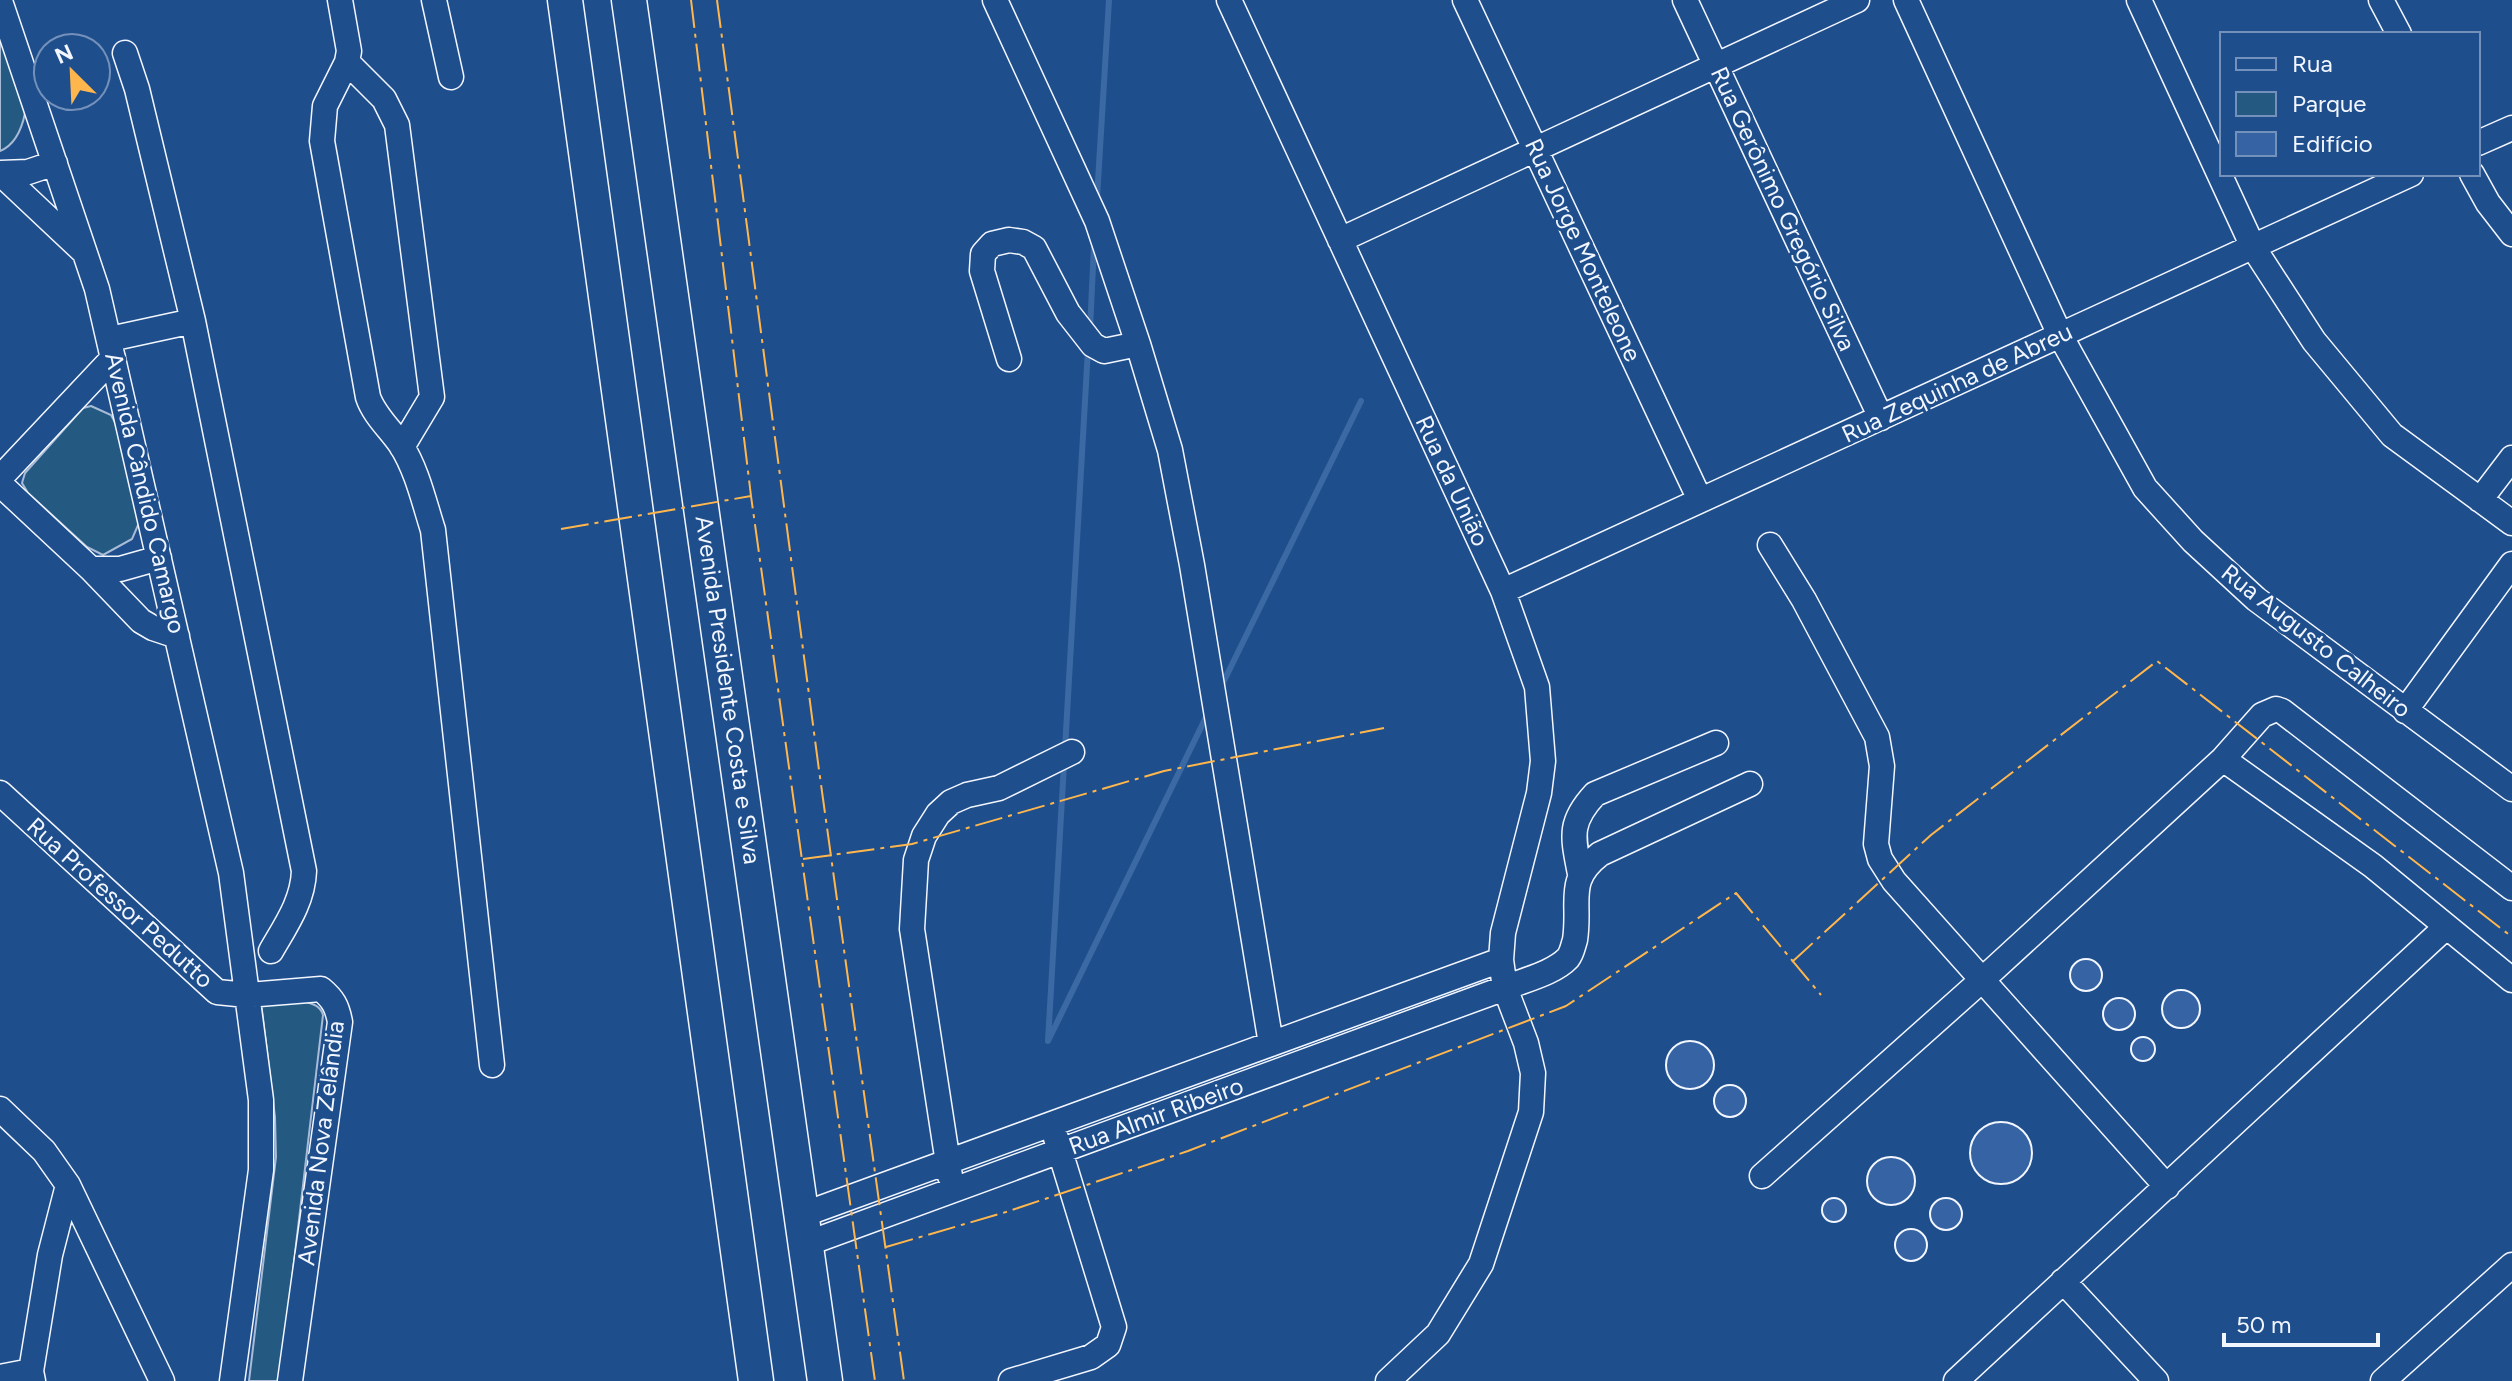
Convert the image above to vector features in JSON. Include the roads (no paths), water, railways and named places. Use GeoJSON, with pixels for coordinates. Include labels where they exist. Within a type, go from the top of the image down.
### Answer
{"type":"FeatureCollection","features":[{"type":"Feature","properties":{"kind":"highway"},"geometry":{"type":"LineString","coordinates":[[565,0],[756,1381]]}},
{"type":"Feature","properties":{"kind":"highway","name":"Avenida Presidente Costa e Silva"},"geometry":{"type":"LineString","coordinates":[[634,9],[825,1381]]}},
{"type":"Feature","properties":{"kind":"street"},"geometry":{"type":"LineString","coordinates":[[340,0],[349,51],[347,62],[325,106],[322,141],[368,397],[375,412],[402,447],[433,530],[492,1065]]}},
{"type":"Feature","properties":{"kind":"street"},"geometry":{"type":"LineString","coordinates":[[434,0],[451,77]]}},
{"type":"Feature","properties":{"kind":"street"},"geometry":{"type":"LineString","coordinates":[[995,0],[1097,221],[1170,450],[1192,565],[1271,1044]]}},
{"type":"Feature","properties":{"kind":"street","name":"Rua da União"},"geometry":{"type":"LineString","coordinates":[[1229,0],[1503,591],[1537,687],[1543,761],[1539,793],[1503,933],[1501,960],[1505,988],[1526,1043],[1533,1073],[1531,1112],[1481,1264],[1438,1334],[1388,1381]]}},
{"type":"Feature","properties":{"kind":"street","name":"Rua Jorge Monteleone"},"geometry":{"type":"LineString","coordinates":[[1465,0],[1700,500]]}},
{"type":"Feature","properties":{"kind":"street","name":"Rua Gerônimo Gregório Silva"},"geometry":{"type":"LineString","coordinates":[[1685,0],[1881,418]]}},
{"type":"Feature","properties":{"kind":"street"},"geometry":{"type":"LineString","coordinates":[[1340,240],[1857,0]]}},
{"type":"Feature","properties":{"kind":"street","name":"Rua Augusto Calheiro"},"geometry":{"type":"LineString","coordinates":[[1906,0],[2060,335],[2145,488],[2193,541],[2256,599],[2512,789]]}},
{"type":"Feature","properties":{"kind":"street"},"geometry":{"type":"LineString","coordinates":[[2139,0],[2220,176]]}},
{"type":"Feature","properties":{"kind":"street"},"geometry":{"type":"LineString","coordinates":[[2381,0],[2398,32]]}},
{"type":"Feature","properties":{"kind":"street","name":"Avenida Cândido Camargo"},"geometry":{"type":"LineString","coordinates":[[0,1],[86,253],[111,348],[231,873],[247,995]]}},
{"type":"Feature","properties":{"kind":"street"},"geometry":{"type":"LineString","coordinates":[[125,53],[137,89],[193,321],[304,871],[303,888],[295,908],[271,951]]}},
{"type":"Feature","properties":{"kind":"street"},"geometry":{"type":"LineString","coordinates":[[347,62],[384,99],[397,125],[432,397],[402,447]]}},
{"type":"Feature","properties":{"kind":"street"},"geometry":{"type":"LineString","coordinates":[[2480,142],[2512,128]]}},
{"type":"Feature","properties":{"kind":"street"},"geometry":{"type":"LineString","coordinates":[[0,173],[28,172],[55,163]]}},
{"type":"Feature","properties":{"kind":"street"},"geometry":{"type":"LineString","coordinates":[[0,173],[86,253]]}},
{"type":"Feature","properties":{"kind":"street"},"geometry":{"type":"LineString","coordinates":[[2220,176],[2253,247],[2314,341],[2374,415],[2392,435],[2512,523]]}},
{"type":"Feature","properties":{"kind":"street","name":"Rua Zequinha de Abreu"},"geometry":{"type":"LineString","coordinates":[[1503,591],[2407,176]]}},
{"type":"Feature","properties":{"kind":"street"},"geometry":{"type":"LineString","coordinates":[[2473,176],[2488,203],[2512,234]]}},
{"type":"Feature","properties":{"kind":"street"},"geometry":{"type":"LineString","coordinates":[[1009,359],[982,271],[983,254],[992,244],[1009,240],[1034,248],[1068,313],[1093,345],[1104,351],[1138,344]]}},
{"type":"Feature","properties":{"kind":"street"},"geometry":{"type":"LineString","coordinates":[[0,478],[111,348],[193,321]]}},
{"type":"Feature","properties":{"kind":"street"},"geometry":{"type":"LineString","coordinates":[[2480,500],[2512,458]]}},
{"type":"Feature","properties":{"kind":"street"},"geometry":{"type":"LineString","coordinates":[[0,484],[91,569],[141,621],[177,636]]}},
{"type":"Feature","properties":{"kind":"street"},"geometry":{"type":"LineString","coordinates":[[1770,545],[1804,600],[1877,737],[1882,766],[1875,824],[1880,859],[1894,881],[2167,1187]]}},
{"type":"Feature","properties":{"kind":"street"},"geometry":{"type":"LineString","coordinates":[[91,569],[120,569],[159,558]]}},
{"type":"Feature","properties":{"kind":"street"},"geometry":{"type":"LineString","coordinates":[[2405,711],[2512,564]]}},
{"type":"Feature","properties":{"kind":"street"},"geometry":{"type":"LineString","coordinates":[[1762,1176],[2223,759],[2262,715],[2276,709],[2512,888]]}},
{"type":"Feature","properties":{"kind":"street"},"geometry":{"type":"LineString","coordinates":[[1580,874],[1573,828],[1581,809],[1595,794],[1716,743]]}},
{"type":"Feature","properties":{"kind":"street"},"geometry":{"type":"LineString","coordinates":[[952,1191],[912,929],[916,860],[924,836],[938,814],[951,802],[999,788],[1072,752]]}},
{"type":"Feature","properties":{"kind":"street"},"geometry":{"type":"LineString","coordinates":[[2223,759],[2373,866],[2512,980]]}},
{"type":"Feature","properties":{"kind":"street"},"geometry":{"type":"LineString","coordinates":[[1580,874],[1600,854],[1750,784]]}},
{"type":"Feature","properties":{"kind":"street","name":"Rua Professor Pedutto"},"geometry":{"type":"LineString","coordinates":[[0,793],[208,986],[228,995],[247,995]]}},
{"type":"Feature","properties":{"kind":"street","name":"Rua Almir Ribeiro"},"geometry":{"type":"LineString","coordinates":[[804,1230],[952,1191],[1505,988],[1558,965],[1568,958],[1573,949],[1578,918],[1576,885],[1580,874]]}},
{"type":"Feature","properties":{"kind":"street"},"geometry":{"type":"LineString","coordinates":[[1956,1381],[2446,927]]}},
{"type":"Feature","properties":{"kind":"street","name":"Rua Almir Ribeiro"},"geometry":{"type":"LineString","coordinates":[[804,1230],[947,1162],[1501,960]]}},
{"type":"Feature","properties":{"kind":"street","name":"Avenida Nova Zelândia"},"geometry":{"type":"LineString","coordinates":[[247,995],[321,989],[337,1007],[340,1022],[290,1381]]}},
{"type":"Feature","properties":{"kind":"street"},"geometry":{"type":"LineString","coordinates":[[232,1381],[263,1135],[247,995]]}},
{"type":"Feature","properties":{"kind":"street"},"geometry":{"type":"LineString","coordinates":[[0,1109],[44,1151],[68,1185],[162,1381]]}},
{"type":"Feature","properties":{"kind":"street"},"geometry":{"type":"LineString","coordinates":[[1011,1381],[1091,1357],[1108,1345],[1114,1327],[1052,1124]]}},
{"type":"Feature","properties":{"kind":"street"},"geometry":{"type":"LineString","coordinates":[[0,1377],[32,1376],[50,1255],[68,1185]]}},
{"type":"Feature","properties":{"kind":"street"},"geometry":{"type":"LineString","coordinates":[[2383,1381],[2512,1265]]}},
{"type":"Feature","properties":{"kind":"street"},"geometry":{"type":"LineString","coordinates":[[2063,1281],[2156,1381]]}},
{"type":"Feature","properties":{"kind":"waterway"},"geometry":{"type":"LineString","coordinates":[[1097,198],[1109,0]]}},
{"type":"Feature","properties":{"kind":"waterway"},"geometry":{"type":"LineString","coordinates":[[1090,330],[1094,245]]}},
{"type":"Feature","properties":{"kind":"waterway"},"geometry":{"type":"LineString","coordinates":[[1065,749],[1088,349]]}},
{"type":"Feature","properties":{"kind":"waterway"},"geometry":{"type":"LineString","coordinates":[[1220,689],[1361,401]]}},
{"type":"Feature","properties":{"kind":"waterway"},"geometry":{"type":"LineString","coordinates":[[1064,764],[1048,1041],[1208,713]]}}]}
